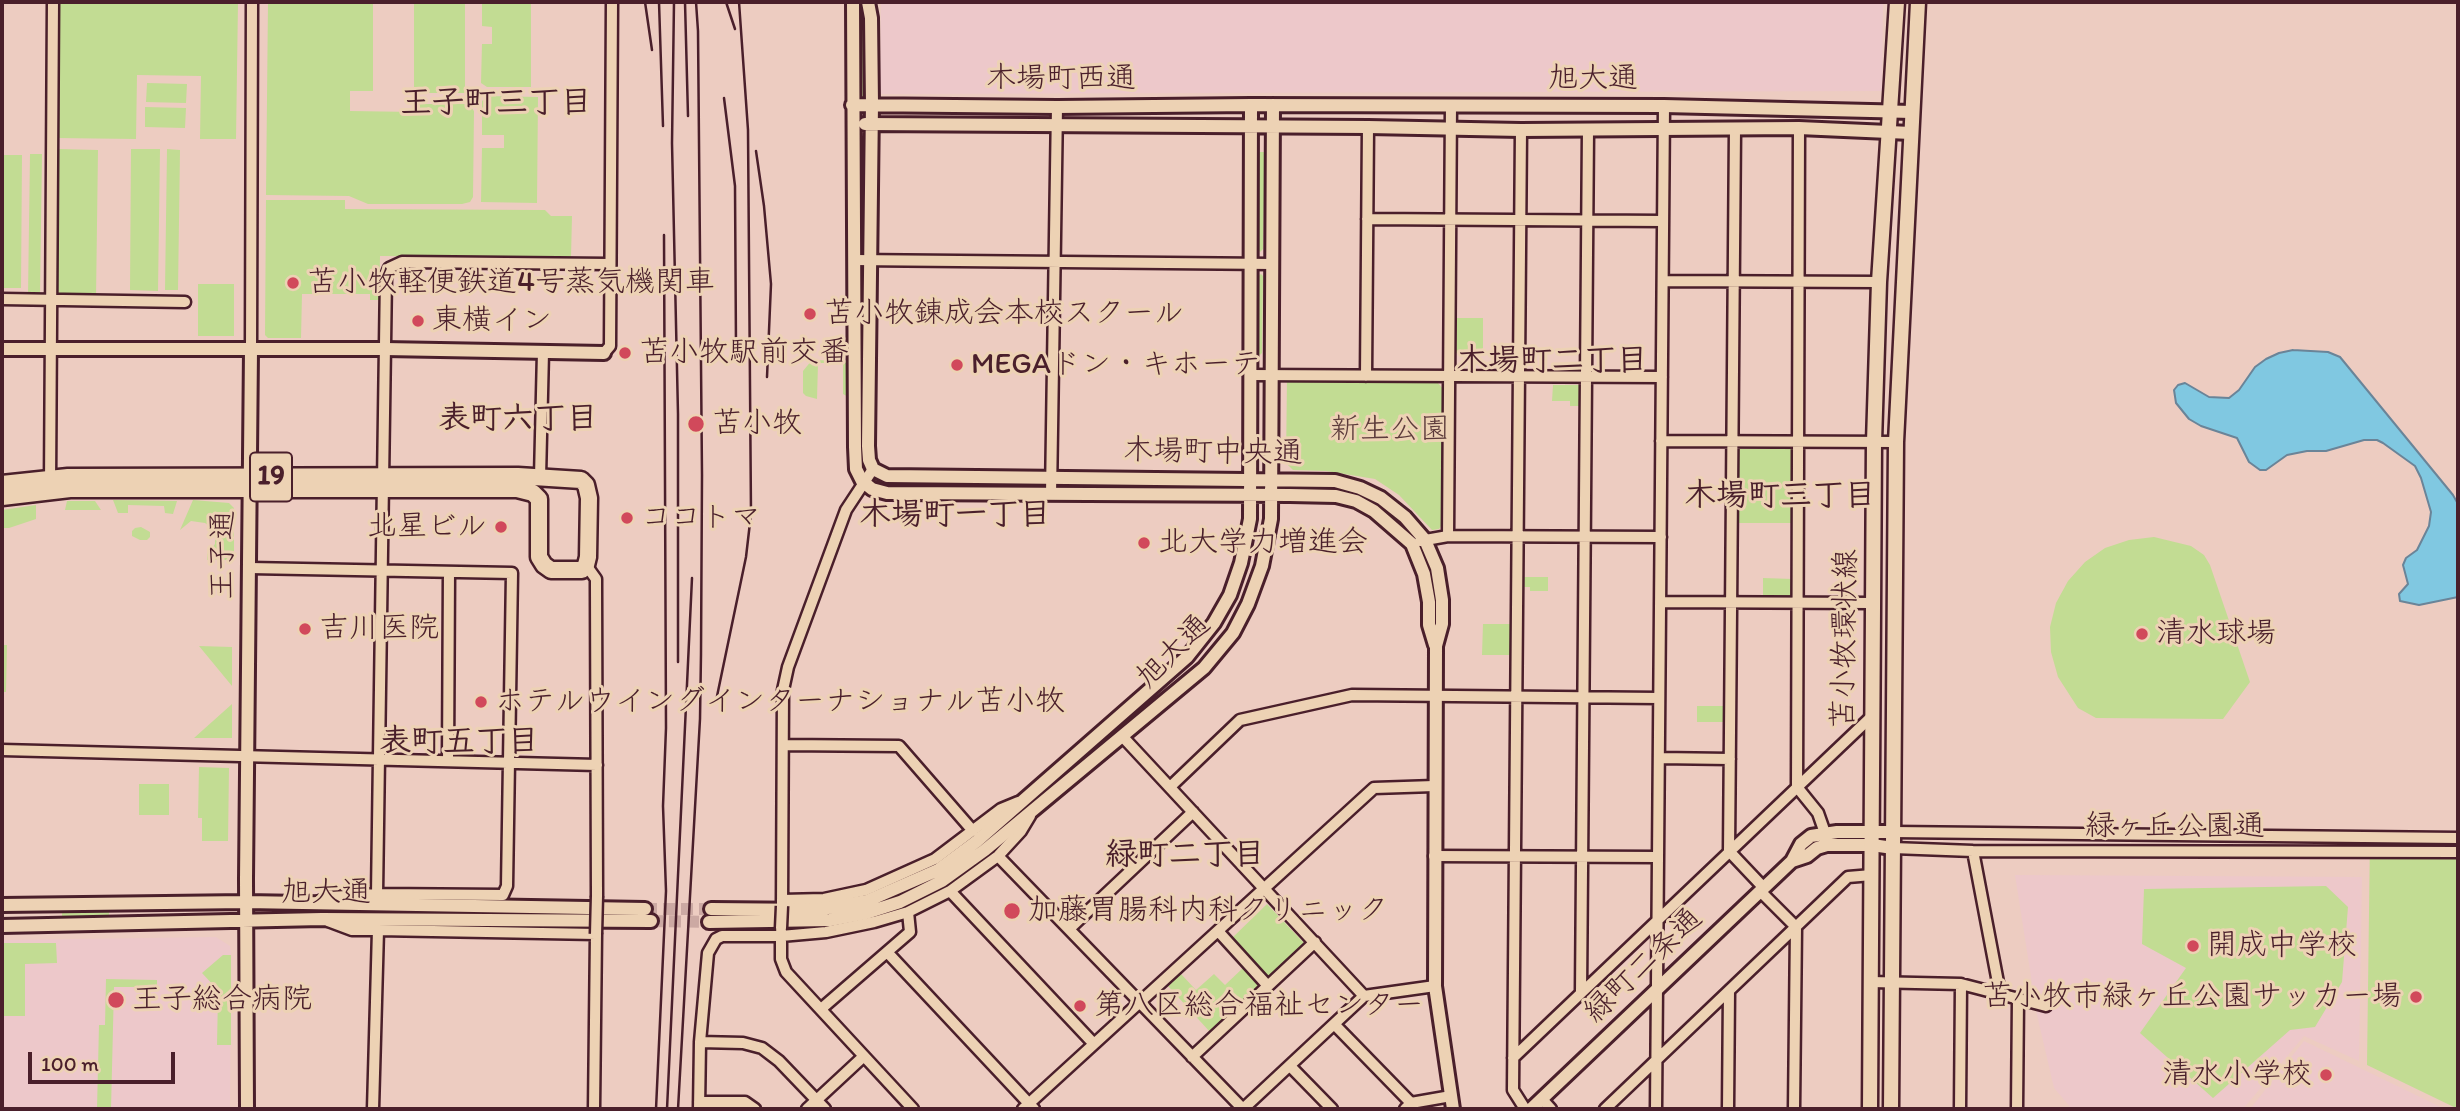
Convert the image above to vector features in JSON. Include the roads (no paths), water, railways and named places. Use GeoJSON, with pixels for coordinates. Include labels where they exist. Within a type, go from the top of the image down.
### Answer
{"type":"FeatureCollection","features":[{"type":"Feature","properties":{"kind":"main road","name":"苫小牧環状線"},"geometry":{"type":"LineString","coordinates":[[1870,1109],[1874,442],[1879,282],[1897,2]]}},
{"type":"Feature","properties":{"kind":"main road","name":"苫小牧環状線"},"geometry":{"type":"LineString","coordinates":[[1891,1109],[1896,442],[1918,2]]}},
{"type":"Feature","properties":{"kind":"main road","name":"19"},"geometry":{"type":"LineString","coordinates":[[2,484],[383,483],[540,477]]}},
{"type":"Feature","properties":{"kind":"main road"},"geometry":{"type":"LineString","coordinates":[[540,477],[581,480],[586,485],[589,510],[586,565]]}},
{"type":"Feature","properties":{"kind":"main road","name":"19"},"geometry":{"type":"LineString","coordinates":[[383,483],[517,489],[533,494],[539,499],[539,557],[544,565],[551,570],[582,570],[586,565]]}},
{"type":"Feature","properties":{"kind":"main road","name":"19"},"geometry":{"type":"LineString","coordinates":[[2,497],[50,484]]}},
{"type":"Feature","properties":{"kind":"street"},"geometry":{"type":"LineString","coordinates":[[50,484],[53,2]]}},
{"type":"Feature","properties":{"kind":"street","name":"王子通"},"geometry":{"type":"LineString","coordinates":[[247,1109],[252,2]]}},
{"type":"Feature","properties":{"kind":"street"},"geometry":{"type":"LineString","coordinates":[[2,349],[385,349],[604,353],[610,346],[612,2]]}},
{"type":"Feature","properties":{"kind":"street"},"geometry":{"type":"LineString","coordinates":[[853,2],[855,462],[863,483]]}},
{"type":"Feature","properties":{"kind":"street"},"geometry":{"type":"LineString","coordinates":[[868,2],[871,18],[872,104],[869,460],[873,469],[846,510],[788,667],[783,690],[781,959],[786,972],[914,1109]]}},
{"type":"Feature","properties":{"kind":"street","name":"木場町西通"},"geometry":{"type":"LineString","coordinates":[[852,105],[1251,105]]}},
{"type":"Feature","properties":{"kind":"street","name":"旭大通"},"geometry":{"type":"LineString","coordinates":[[1273,105],[1271,519],[1262,566],[1248,604],[1233,633],[1204,668],[985,850],[942,881],[878,910],[830,920],[710,915],[816,910],[867,901],[909,885],[938,870],[977,841],[1186,657],[1214,623],[1230,595],[1241,563],[1250,519],[1251,105],[1273,105],[1451,105],[1664,106],[1912,112]]}},
{"type":"Feature","properties":{"kind":"street"},"geometry":{"type":"LineString","coordinates":[[1448,536],[1451,105]]}},
{"type":"Feature","properties":{"kind":"street"},"geometry":{"type":"LineString","coordinates":[[1656,1109],[1664,106]]}},
{"type":"Feature","properties":{"kind":"street"},"geometry":{"type":"LineString","coordinates":[[1051,495],[1057,107]]}},
{"type":"Feature","properties":{"kind":"street","name":"木場町西通"},"geometry":{"type":"LineString","coordinates":[[854,124],[1250,126]]}},
{"type":"Feature","properties":{"kind":"street","name":"旭大通"},"geometry":{"type":"LineString","coordinates":[[1250,126],[1521,130],[1799,128],[1911,134]]}},
{"type":"Feature","properties":{"kind":"street"},"geometry":{"type":"LineString","coordinates":[[1366,376],[1368,127]]}},
{"type":"Feature","properties":{"kind":"street"},"geometry":{"type":"LineString","coordinates":[[1799,128],[1797,787],[1818,813],[1825,833]]}},
{"type":"Feature","properties":{"kind":"street"},"geometry":{"type":"LineString","coordinates":[[1521,130],[1513,1090],[1525,1109]]}},
{"type":"Feature","properties":{"kind":"street"},"geometry":{"type":"LineString","coordinates":[[1581,992],[1588,130]]}},
{"type":"Feature","properties":{"kind":"street"},"geometry":{"type":"LineString","coordinates":[[1735,130],[1729,852],[1796,928],[1794,1109]]}},
{"type":"Feature","properties":{"kind":"street"},"geometry":{"type":"LineString","coordinates":[[1367,219],[1663,221]]}},
{"type":"Feature","properties":{"kind":"street"},"geometry":{"type":"LineString","coordinates":[[854,260],[1272,264]]}},
{"type":"Feature","properties":{"kind":"street"},"geometry":{"type":"LineString","coordinates":[[377,894],[386,276],[394,263],[402,262],[609,264]]}},
{"type":"Feature","properties":{"kind":"street"},"geometry":{"type":"LineString","coordinates":[[1663,281],[1879,282]]}},
{"type":"Feature","properties":{"kind":"street"},"geometry":{"type":"LineString","coordinates":[[2,299],[185,302]]}},
{"type":"Feature","properties":{"kind":"street"},"geometry":{"type":"LineString","coordinates":[[540,477],[543,352]]}},
{"type":"Feature","properties":{"kind":"street"},"geometry":{"type":"LineString","coordinates":[[1250,375],[1662,377]]}},
{"type":"Feature","properties":{"kind":"street"},"geometry":{"type":"LineString","coordinates":[[1661,441],[1896,442]]}},
{"type":"Feature","properties":{"kind":"street","name":"木場町中央通"},"geometry":{"type":"LineString","coordinates":[[873,469],[887,476],[1335,481],[1360,488],[1381,498],[1405,517],[1418,542],[1429,602],[1429,625],[1436,646],[1435,986],[1452,1103]]}},
{"type":"Feature","properties":{"kind":"street","name":"木場町中央通"},"geometry":{"type":"LineString","coordinates":[[863,483],[887,493],[1336,496],[1356,501],[1374,511],[1418,542]]}},
{"type":"Feature","properties":{"kind":"street"},"geometry":{"type":"LineString","coordinates":[[1418,542],[1448,536],[1661,537]]}},
{"type":"Feature","properties":{"kind":"street"},"geometry":{"type":"LineString","coordinates":[[586,565],[596,579],[597,896],[594,1109]]}},
{"type":"Feature","properties":{"kind":"street"},"geometry":{"type":"LineString","coordinates":[[250,568],[512,573],[507,886],[503,895],[377,894],[331,897],[312,903]]}},
{"type":"Feature","properties":{"kind":"street"},"geometry":{"type":"LineString","coordinates":[[448,761],[449,572]]}},
{"type":"Feature","properties":{"kind":"street"},"geometry":{"type":"LineString","coordinates":[[1660,602],[1873,603]]}},
{"type":"Feature","properties":{"kind":"street"},"geometry":{"type":"LineString","coordinates":[[1170,788],[1240,720],[1352,695],[1659,698]]}},
{"type":"Feature","properties":{"kind":"street"},"geometry":{"type":"LineString","coordinates":[[1513,1058],[1871,717]]}},
{"type":"Feature","properties":{"kind":"street"},"geometry":{"type":"LineString","coordinates":[[1122,736],[1364,996]]}},
{"type":"Feature","properties":{"kind":"street"},"geometry":{"type":"LineString","coordinates":[[783,745],[899,746],[973,831]]}},
{"type":"Feature","properties":{"kind":"street"},"geometry":{"type":"LineString","coordinates":[[2,750],[597,765]]}},
{"type":"Feature","properties":{"kind":"street"},"geometry":{"type":"LineString","coordinates":[[1659,758],[1730,759]]}},
{"type":"Feature","properties":{"kind":"street"},"geometry":{"type":"LineString","coordinates":[[887,952],[1029,1107],[1374,788],[1434,786]]}},
{"type":"Feature","properties":{"kind":"street"},"geometry":{"type":"LineString","coordinates":[[782,903],[824,899],[866,890],[934,859],[1001,809],[1024,799]]}},
{"type":"Feature","properties":{"kind":"street"},"geometry":{"type":"LineString","coordinates":[[755,1109],[745,1102],[699,1106],[700,1042],[710,946],[716,939],[722,936],[781,932],[826,932],[908,912],[950,891],[998,856],[1021,831],[1033,810]]}},
{"type":"Feature","properties":{"kind":"street"},"geometry":{"type":"LineString","coordinates":[[1069,929],[1193,812]]}},
{"type":"Feature","properties":{"kind":"street","name":"緑ヶ丘公園通"},"geometry":{"type":"LineString","coordinates":[[1893,832],[2458,838]]}},
{"type":"Feature","properties":{"kind":"street","name":"緑町二条通"},"geometry":{"type":"LineString","coordinates":[[1792,860],[1807,856],[1817,848],[1827,845],[1872,839],[1893,832]]}},
{"type":"Feature","properties":{"kind":"street","name":"緑町二条通"},"geometry":{"type":"LineString","coordinates":[[1531,1109],[1546,1104],[1792,860],[1801,844],[1811,836],[1825,833],[1872,839],[1892,848]]}},
{"type":"Feature","properties":{"kind":"street","name":"緑ヶ丘公園通"},"geometry":{"type":"LineString","coordinates":[[1892,848],[1973,851],[2458,852]]}},
{"type":"Feature","properties":{"kind":"street"},"geometry":{"type":"LineString","coordinates":[[1973,851],[2000,993]]}},
{"type":"Feature","properties":{"kind":"street"},"geometry":{"type":"LineString","coordinates":[[998,856],[1243,1109],[1364,996],[1435,986]]}},
{"type":"Feature","properties":{"kind":"street"},"geometry":{"type":"LineString","coordinates":[[1434,856],[1658,857]]}},
{"type":"Feature","properties":{"kind":"street"},"geometry":{"type":"LineString","coordinates":[[1605,1109],[1848,877],[1871,876]]}},
{"type":"Feature","properties":{"kind":"street"},"geometry":{"type":"LineString","coordinates":[[950,891],[1094,1045]]}},
{"type":"Feature","properties":{"kind":"street","name":"旭大通"},"geometry":{"type":"LineString","coordinates":[[2,905],[312,903],[648,915],[2,926]]}},
{"type":"Feature","properties":{"kind":"street"},"geometry":{"type":"LineString","coordinates":[[821,1009],[910,932],[908,912]]}},
{"type":"Feature","properties":{"kind":"street"},"geometry":{"type":"LineString","coordinates":[[321,919],[352,930],[596,934]]}},
{"type":"Feature","properties":{"kind":"street"},"geometry":{"type":"LineString","coordinates":[[373,1109],[378,930]]}},
{"type":"Feature","properties":{"kind":"street"},"geometry":{"type":"LineString","coordinates":[[1218,931],[1268,986]]}},
{"type":"Feature","properties":{"kind":"street"},"geometry":{"type":"LineString","coordinates":[[1192,1057],[1315,942]]}},
{"type":"Feature","properties":{"kind":"street"},"geometry":{"type":"LineString","coordinates":[[1871,982],[1961,984],[2046,1006]]}},
{"type":"Feature","properties":{"kind":"street"},"geometry":{"type":"LineString","coordinates":[[1959,1109],[1961,984]]}},
{"type":"Feature","properties":{"kind":"street"},"geometry":{"type":"LineString","coordinates":[[1728,1109],[1729,991]]}},
{"type":"Feature","properties":{"kind":"street"},"geometry":{"type":"LineString","coordinates":[[2017,1109],[2018,999]]}},
{"type":"Feature","properties":{"kind":"street"},"geometry":{"type":"LineString","coordinates":[[1334,1024],[1408,1106],[1452,1103]]}},
{"type":"Feature","properties":{"kind":"street"},"geometry":{"type":"LineString","coordinates":[[700,1042],[743,1043],[762,1048],[779,1061],[825,1109]]}},
{"type":"Feature","properties":{"kind":"street"},"geometry":{"type":"LineString","coordinates":[[807,1109],[864,1056]]}},
{"type":"Feature","properties":{"kind":"street"},"geometry":{"type":"LineString","coordinates":[[1290,1066],[1332,1109]]}},
{"type":"Feature","properties":{"kind":"water"},"geometry":{"type":"Polygon","coordinates":[[[2293,350],[2328,352],[2340,357],[2453,495],[2458,504],[2458,597],[2419,605],[2400,601],[2399,594],[2408,584],[2403,565],[2406,558],[2417,550],[2429,526],[2431,512],[2415,466],[2383,443],[2364,440],[2326,451],[2287,455],[2266,470],[2260,470],[2249,462],[2237,438],[2201,426],[2189,419],[2176,403],[2174,390],[2185,383],[2209,397],[2229,398],[2239,390],[2255,367],[2279,353],[2293,350]]]}},
{"type":"Feature","properties":{"kind":"tunnel"},"geometry":{"type":"LineString","coordinates":[[645,909],[711,909]]}},
{"type":"Feature","properties":{"kind":"tunnel"},"geometry":{"type":"LineString","coordinates":[[651,921],[709,922]]}},
{"type":"Feature","properties":{"kind":"railway"},"geometry":{"type":"LineString","coordinates":[[645,2],[652,50]]}},
{"type":"Feature","properties":{"kind":"railway"},"geometry":{"type":"LineString","coordinates":[[659,2],[663,126]]}},
{"type":"Feature","properties":{"kind":"railway"},"geometry":{"type":"LineString","coordinates":[[674,2],[672,143],[678,414],[678,662]]}},
{"type":"Feature","properties":{"kind":"railway"},"geometry":{"type":"LineString","coordinates":[[685,2],[688,116]]}},
{"type":"Feature","properties":{"kind":"railway"},"geometry":{"type":"LineString","coordinates":[[678,1109],[700,719],[702,475],[696,2]]}},
{"type":"Feature","properties":{"kind":"railway"},"geometry":{"type":"LineString","coordinates":[[726,2],[735,29]]}},
{"type":"Feature","properties":{"kind":"railway"},"geometry":{"type":"LineString","coordinates":[[716,701],[746,557],[751,514],[748,130],[739,2]]}},
{"type":"Feature","properties":{"kind":"railway"},"geometry":{"type":"LineString","coordinates":[[724,98],[735,186],[736,349]]}},
{"type":"Feature","properties":{"kind":"railway"},"geometry":{"type":"LineString","coordinates":[[756,151],[771,284],[767,377]]}},
{"type":"Feature","properties":{"kind":"railway"},"geometry":{"type":"LineString","coordinates":[[656,1109],[666,891],[663,806],[666,728],[664,235]]}},
{"type":"Feature","properties":{"kind":"railway"},"geometry":{"type":"LineString","coordinates":[[667,1109],[692,578]]}},
{"type":"Feature","properties":{"kind":"place","name":"苫小牧軽便鉄道4号蒸気機関車"},"geometry":{"type":"Point","coordinates":[293,283]}},
{"type":"Feature","properties":{"kind":"place","name":"苫小牧錬成会本校スクール"},"geometry":{"type":"Point","coordinates":[810,314]}},
{"type":"Feature","properties":{"kind":"place","name":"東横イン"},"geometry":{"type":"Point","coordinates":[418,321]}},
{"type":"Feature","properties":{"kind":"place","name":"苫小牧駅前交番"},"geometry":{"type":"Point","coordinates":[625,353]}},
{"type":"Feature","properties":{"kind":"place","name":"MEGAドン・キホーテ"},"geometry":{"type":"Point","coordinates":[957,365]}},
{"type":"Feature","properties":{"kind":"place","name":"苫小牧"},"geometry":{"type":"Point","coordinates":[696,424]}},
{"type":"Feature","properties":{"kind":"place","name":"ココトマ"},"geometry":{"type":"Point","coordinates":[627,518]}},
{"type":"Feature","properties":{"kind":"place","name":"北星ビル"},"geometry":{"type":"Point","coordinates":[501,527]}},
{"type":"Feature","properties":{"kind":"place","name":"北大学力増進会"},"geometry":{"type":"Point","coordinates":[1144,543]}},
{"type":"Feature","properties":{"kind":"place","name":"吉川医院"},"geometry":{"type":"Point","coordinates":[305,629]}},
{"type":"Feature","properties":{"kind":"place","name":"清水球場"},"geometry":{"type":"Point","coordinates":[2142,634]}},
{"type":"Feature","properties":{"kind":"place","name":"ホテルウイングインターナショナル苫小牧"},"geometry":{"type":"Point","coordinates":[481,702]}},
{"type":"Feature","properties":{"kind":"place","name":"加藤胃腸科内科クリニック"},"geometry":{"type":"Point","coordinates":[1012,911]}},
{"type":"Feature","properties":{"kind":"place","name":"開成中学校"},"geometry":{"type":"Point","coordinates":[2193,946]}},
{"type":"Feature","properties":{"kind":"place","name":"苫小牧市緑ヶ丘公園サッカー場"},"geometry":{"type":"Point","coordinates":[2416,997]}},
{"type":"Feature","properties":{"kind":"place","name":"王子総合病院"},"geometry":{"type":"Point","coordinates":[116,1000]}},
{"type":"Feature","properties":{"kind":"place","name":"第八区総合福祉センター"},"geometry":{"type":"Point","coordinates":[1080,1006]}},
{"type":"Feature","properties":{"kind":"place","name":"清水小学校"},"geometry":{"type":"Point","coordinates":[2326,1075]}},
{"type":"Feature","properties":{"kind":"district","name":"王子町三丁目"},"geometry":{"type":"Point","coordinates":[496,104]}},
{"type":"Feature","properties":{"kind":"district","name":"木場町二丁目"},"geometry":{"type":"Point","coordinates":[1552,362]}},
{"type":"Feature","properties":{"kind":"district","name":"表町六丁目"},"geometry":{"type":"Point","coordinates":[518,420]}},
{"type":"Feature","properties":{"kind":"district","name":"木場町三丁目"},"geometry":{"type":"Point","coordinates":[1780,497]}},
{"type":"Feature","properties":{"kind":"district","name":"木場町一丁目"},"geometry":{"type":"Point","coordinates":[955,516]}},
{"type":"Feature","properties":{"kind":"district","name":"表町五丁目"},"geometry":{"type":"Point","coordinates":[459,743]}},
{"type":"Feature","properties":{"kind":"district","name":"緑町二丁目"},"geometry":{"type":"Point","coordinates":[1185,856]}},
{"type":"Feature","properties":{"kind":"park label","name":"新生公園"},"geometry":{"type":"Point","coordinates":[1390,430]}}]}
